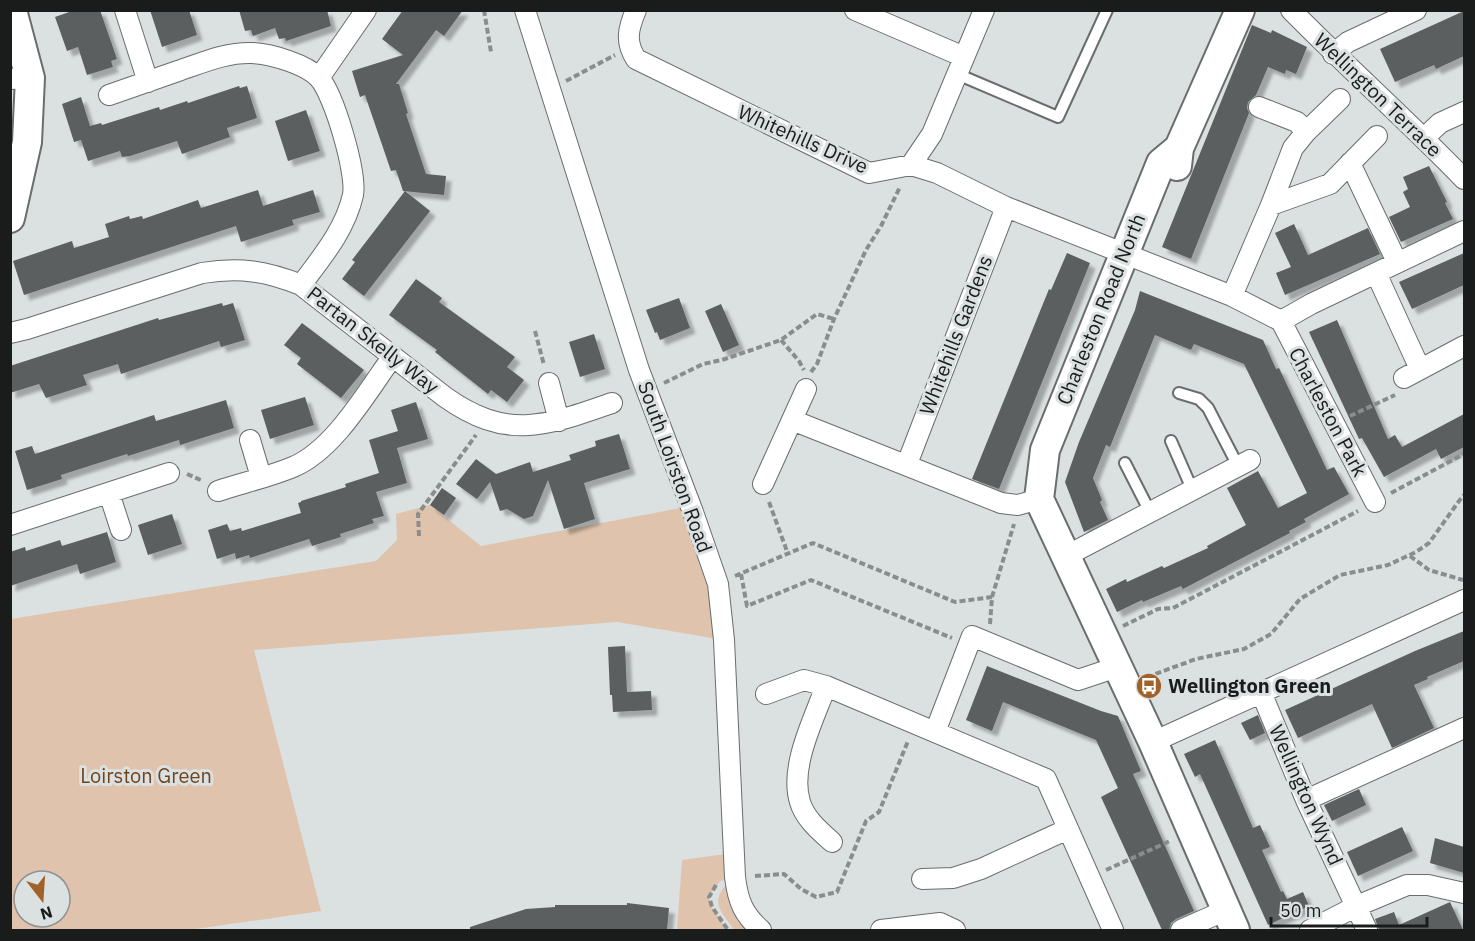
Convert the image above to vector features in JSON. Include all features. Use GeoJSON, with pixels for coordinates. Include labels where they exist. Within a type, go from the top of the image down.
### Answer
{"type":"FeatureCollection","features":[{"type":"Feature","properties":{"kind":"street"},"geometry":{"type":"LineString","coordinates":[[10,218],[27,142],[12,10]]}},
{"type":"Feature","properties":{"kind":"street"},"geometry":{"type":"LineString","coordinates":[[125,10],[148,82]]}},
{"type":"Feature","properties":{"kind":"street"},"geometry":{"type":"LineString","coordinates":[[319,78],[366,10]]}},
{"type":"Feature","properties":{"kind":"street","name":"South Loirston Road"},"geometry":{"type":"LineString","coordinates":[[525,10],[549,91],[647,391],[718,584],[724,651],[735,877],[738,898],[748,920],[761,930]]}},
{"type":"Feature","properties":{"kind":"street"},"geometry":{"type":"LineString","coordinates":[[629,47],[628,34],[636,10]]}},
{"type":"Feature","properties":{"kind":"street"},"geometry":{"type":"LineString","coordinates":[[855,10],[961,66]]}},
{"type":"Feature","properties":{"kind":"street"},"geometry":{"type":"LineString","coordinates":[[911,165],[932,134],[984,10]]}},
{"type":"Feature","properties":{"kind":"street","name":"Charleston Road North"},"geometry":{"type":"LineString","coordinates":[[1033,495],[1062,458],[1132,255],[1176,180],[1179,148],[1240,10]]}},
{"type":"Feature","properties":{"kind":"street","name":"Wellington Terrace"},"geometry":{"type":"LineString","coordinates":[[1291,10],[1333,54],[1464,178]]}},
{"type":"Feature","properties":{"kind":"street"},"geometry":{"type":"LineString","coordinates":[[1333,54],[1348,42],[1416,10]]}},
{"type":"Feature","properties":{"kind":"street","name":"Whitehills Drive"},"geometry":{"type":"LineString","coordinates":[[629,47],[636,59],[650,68],[869,173],[911,165],[938,173],[1006,207],[1132,255]]}},
{"type":"Feature","properties":{"kind":"street"},"geometry":{"type":"LineString","coordinates":[[109,95],[228,54],[252,53],[277,56],[319,78],[330,100],[348,152],[354,178],[353,194],[340,230],[302,285]]}},
{"type":"Feature","properties":{"kind":"street"},"geometry":{"type":"LineString","coordinates":[[1232,296],[1293,148],[1340,99]]}},
{"type":"Feature","properties":{"kind":"street"},"geometry":{"type":"LineString","coordinates":[[1260,107],[1297,122],[1306,132]]}},
{"type":"Feature","properties":{"kind":"street"},"geometry":{"type":"LineString","coordinates":[[1424,138],[1440,123],[1464,112]]}},
{"type":"Feature","properties":{"kind":"street"},"geometry":{"type":"LineString","coordinates":[[1271,206],[1330,184],[1377,136]]}},
{"type":"Feature","properties":{"kind":"street"},"geometry":{"type":"LineString","coordinates":[[1350,163],[1397,262]]}},
{"type":"Feature","properties":{"kind":"street","name":"Whitehills Gardens"},"geometry":{"type":"LineString","coordinates":[[907,464],[1006,207]]}},
{"type":"Feature","properties":{"kind":"street"},"geometry":{"type":"LineString","coordinates":[[1132,255],[1232,296],[1281,321],[1311,304],[1464,231]]}},
{"type":"Feature","properties":{"kind":"street","name":"Partan Skelly Way"},"geometry":{"type":"LineString","coordinates":[[10,333],[219,270],[275,274],[302,285],[466,411],[492,423],[526,426],[559,421],[612,403]]}},
{"type":"Feature","properties":{"kind":"street"},"geometry":{"type":"LineString","coordinates":[[1376,273],[1412,374],[1464,346]]}},
{"type":"Feature","properties":{"kind":"street","name":"Charleston Park"},"geometry":{"type":"LineString","coordinates":[[1281,321],[1375,502]]}},
{"type":"Feature","properties":{"kind":"street"},"geometry":{"type":"LineString","coordinates":[[218,491],[294,467],[315,454],[332,439],[393,356]]}},
{"type":"Feature","properties":{"kind":"street"},"geometry":{"type":"LineString","coordinates":[[549,383],[559,421]]}},
{"type":"Feature","properties":{"kind":"street"},"geometry":{"type":"LineString","coordinates":[[763,484],[807,389]]}},
{"type":"Feature","properties":{"kind":"street"},"geometry":{"type":"LineString","coordinates":[[792,420],[907,464],[1001,504],[1033,495],[1066,556],[1153,742],[1231,920],[1181,930]]}},
{"type":"Feature","properties":{"kind":"street"},"geometry":{"type":"LineString","coordinates":[[250,440],[261,477]]}},
{"type":"Feature","properties":{"kind":"street"},"geometry":{"type":"LineString","coordinates":[[1066,556],[1244,463]]}},
{"type":"Feature","properties":{"kind":"street"},"geometry":{"type":"LineString","coordinates":[[10,525],[169,473]]}},
{"type":"Feature","properties":{"kind":"street"},"geometry":{"type":"LineString","coordinates":[[109,493],[121,530]]}},
{"type":"Feature","properties":{"kind":"street"},"geometry":{"type":"LineString","coordinates":[[1153,742],[1464,600]]}},
{"type":"Feature","properties":{"kind":"street"},"geometry":{"type":"LineString","coordinates":[[935,732],[972,636],[1078,680],[1122,677]]}},
{"type":"Feature","properties":{"kind":"street"},"geometry":{"type":"LineString","coordinates":[[766,694],[804,680],[826,686],[1046,779],[1113,930]]}},
{"type":"Feature","properties":{"kind":"street"},"geometry":{"type":"LineString","coordinates":[[826,686],[799,762],[797,783],[800,803],[813,825],[832,842]]}},
{"type":"Feature","properties":{"kind":"street","name":"Wellington Wynd"},"geometry":{"type":"LineString","coordinates":[[1261,692],[1306,800],[1367,930]]}},
{"type":"Feature","properties":{"kind":"street"},"geometry":{"type":"LineString","coordinates":[[1306,800],[1464,728]]}},
{"type":"Feature","properties":{"kind":"street"},"geometry":{"type":"LineString","coordinates":[[921,879],[953,878],[972,872],[1068,829]]}},
{"type":"Feature","properties":{"kind":"street"},"geometry":{"type":"LineString","coordinates":[[1310,930],[1357,906],[1407,885],[1428,885],[1464,893]]}},
{"type":"Feature","properties":{"kind":"street"},"geometry":{"type":"LineString","coordinates":[[881,930],[940,923],[955,930]]}},
{"type":"Feature","properties":{"kind":"lane"},"geometry":{"type":"LineString","coordinates":[[961,66],[1058,117],[1107,10]]}},
{"type":"Feature","properties":{"kind":"lane"},"geometry":{"type":"LineString","coordinates":[[1179,393],[1199,399],[1208,408],[1244,463]]}},
{"type":"Feature","properties":{"kind":"lane"},"geometry":{"type":"LineString","coordinates":[[1171,441],[1192,489]]}},
{"type":"Feature","properties":{"kind":"lane"},"geometry":{"type":"LineString","coordinates":[[1125,464],[1150,512]]}},
{"type":"Feature","properties":{"kind":"path"},"geometry":{"type":"LineString","coordinates":[[484,10],[490,52]]}},
{"type":"Feature","properties":{"kind":"path"},"geometry":{"type":"LineString","coordinates":[[549,91],[629,47]]}},
{"type":"Feature","properties":{"kind":"path"},"geometry":{"type":"LineString","coordinates":[[781,340],[799,361],[807,379],[817,364],[834,319],[866,250],[881,226],[911,165]]}},
{"type":"Feature","properties":{"kind":"path"},"geometry":{"type":"LineString","coordinates":[[647,391],[703,364],[781,340],[817,314],[834,319]]}},
{"type":"Feature","properties":{"kind":"path"},"geometry":{"type":"LineString","coordinates":[[535,331],[549,383]]}},
{"type":"Feature","properties":{"kind":"path"},"geometry":{"type":"LineString","coordinates":[[1333,424],[1402,391],[1412,374]]}},
{"type":"Feature","properties":{"kind":"path"},"geometry":{"type":"LineString","coordinates":[[419,536],[418,514],[425,502],[487,420]]}},
{"type":"Feature","properties":{"kind":"path"},"geometry":{"type":"LineString","coordinates":[[1102,636],[1158,609],[1173,608],[1464,454]]}},
{"type":"Feature","properties":{"kind":"path"},"geometry":{"type":"LineString","coordinates":[[169,473],[184,473],[207,483],[218,491]]}},
{"type":"Feature","properties":{"kind":"path"},"geometry":{"type":"LineString","coordinates":[[763,484],[788,554]]}},
{"type":"Feature","properties":{"kind":"path"},"geometry":{"type":"LineString","coordinates":[[989,643],[992,597],[1010,539],[1033,495]]}},
{"type":"Feature","properties":{"kind":"path"},"geometry":{"type":"LineString","coordinates":[[1122,677],[1148,677],[1196,659],[1244,650],[1271,634],[1300,599],[1340,575],[1388,564],[1410,556],[1430,543],[1464,495]]}},
{"type":"Feature","properties":{"kind":"path"},"geometry":{"type":"LineString","coordinates":[[718,584],[813,543],[955,602],[992,597]]}},
{"type":"Feature","properties":{"kind":"path"},"geometry":{"type":"LineString","coordinates":[[1410,556],[1430,570],[1464,581]]}},
{"type":"Feature","properties":{"kind":"path"},"geometry":{"type":"LineString","coordinates":[[741,573],[747,606],[811,580],[969,645]]}},
{"type":"Feature","properties":{"kind":"path"},"geometry":{"type":"LineString","coordinates":[[1090,878],[1192,831]]}},
{"type":"Feature","properties":{"kind":"green space","name":"Loirston Green"},"geometry":{"type":"Polygon","coordinates":[[[430,505],[481,546],[691,506],[724,640],[617,622],[254,650],[321,911],[189,930],[11,930],[11,619],[376,561],[397,540],[396,514],[430,505]]]}},
{"type":"Feature","properties":{"kind":"green space"},"geometry":{"type":"Polygon","coordinates":[[[726,854],[735,877],[720,881],[709,897],[712,907],[728,930],[677,930],[682,860],[726,854]]]}},
{"type":"Feature","properties":{"kind":"green space"},"geometry":{"type":"Polygon","coordinates":[[[727,884],[753,930],[734,930],[722,913],[718,902],[727,884]]]}},
{"type":"Feature","properties":{"kind":"building"},"geometry":{"type":"Polygon","coordinates":[[[75,10],[100,10],[117,59],[111,61],[113,67],[87,75],[78,47],[67,51],[55,17],[75,10]]]}},
{"type":"Feature","properties":{"kind":"building"},"geometry":{"type":"Polygon","coordinates":[[[150,10],[189,10],[197,35],[162,47],[150,10]]]}},
{"type":"Feature","properties":{"kind":"building"},"geometry":{"type":"Polygon","coordinates":[[[239,10],[327,10],[331,26],[286,41],[285,38],[279,39],[275,28],[253,36],[251,30],[245,31],[239,10]]]}},
{"type":"Feature","properties":{"kind":"building"},"geometry":{"type":"Polygon","coordinates":[[[403,10],[463,10],[444,36],[436,30],[396,84],[399,84],[408,113],[406,114],[426,174],[446,176],[444,195],[403,191],[396,170],[391,171],[365,95],[360,97],[352,71],[403,55],[382,39],[403,10]]]}},
{"type":"Feature","properties":{"kind":"building"},"geometry":{"type":"Polygon","coordinates":[[[1464,11],[1464,56],[1436,69],[1434,65],[1395,82],[1380,49],[1464,11]]]}},
{"type":"Feature","properties":{"kind":"building"},"geometry":{"type":"Polygon","coordinates":[[[1252,25],[1271,33],[1272,30],[1307,47],[1296,74],[1286,70],[1285,74],[1268,67],[1256,95],[1248,102],[1249,113],[1191,259],[1162,247],[1252,25]]]}},
{"type":"Feature","properties":{"kind":"building"},"geometry":{"type":"Polygon","coordinates":[[[239,86],[240,88],[247,86],[257,118],[227,128],[230,137],[182,154],[177,141],[130,156],[122,157],[120,151],[88,161],[81,140],[74,142],[62,104],[81,97],[90,126],[101,123],[102,125],[159,107],[160,110],[187,101],[188,103],[239,86]]]}},
{"type":"Feature","properties":{"kind":"building"},"geometry":{"type":"Polygon","coordinates":[[[306,110],[320,151],[288,161],[275,121],[306,110]]]}},
{"type":"Feature","properties":{"kind":"building"},"geometry":{"type":"Polygon","coordinates":[[[1429,166],[1453,219],[1401,242],[1389,217],[1410,207],[1403,192],[1408,189],[1403,177],[1429,166]]]}},
{"type":"Feature","properties":{"kind":"building"},"geometry":{"type":"Polygon","coordinates":[[[258,190],[263,206],[313,190],[320,212],[292,220],[294,225],[241,242],[236,226],[24,295],[13,261],[72,241],[74,248],[109,237],[105,224],[129,216],[130,219],[142,216],[143,219],[198,200],[201,208],[258,190]]]}},
{"type":"Feature","properties":{"kind":"building"},"geometry":{"type":"Polygon","coordinates":[[[405,191],[430,211],[364,296],[342,279],[355,262],[352,260],[405,191]]]}},
{"type":"Feature","properties":{"kind":"building"},"geometry":{"type":"Polygon","coordinates":[[[1294,224],[1308,255],[1368,228],[1380,254],[1285,295],[1276,273],[1291,267],[1275,233],[1294,224]]]}},
{"type":"Feature","properties":{"kind":"building"},"geometry":{"type":"Polygon","coordinates":[[[1067,253],[1090,263],[999,489],[972,479],[1049,289],[1051,290],[1067,253]]]}},
{"type":"Feature","properties":{"kind":"building"},"geometry":{"type":"Polygon","coordinates":[[[1464,253],[1464,285],[1412,309],[1399,282],[1464,253]]]}},
{"type":"Feature","properties":{"kind":"building"},"geometry":{"type":"Polygon","coordinates":[[[416,279],[442,298],[439,302],[515,357],[507,367],[524,380],[507,402],[491,390],[488,394],[435,352],[437,350],[389,315],[416,279]]]}},
{"type":"Feature","properties":{"kind":"building"},"geometry":{"type":"Polygon","coordinates":[[[1140,291],[1263,340],[1276,369],[1279,368],[1327,470],[1334,467],[1349,494],[1304,519],[1306,522],[1289,531],[1290,533],[1183,589],[1181,586],[1117,612],[1106,589],[1126,579],[1127,582],[1162,566],[1164,568],[1208,548],[1207,546],[1246,525],[1227,488],[1258,471],[1278,508],[1307,493],[1244,364],[1194,344],[1191,350],[1155,335],[1110,447],[1106,445],[1093,478],[1108,520],[1084,532],[1065,482],[1079,442],[1135,310],[1140,291]]]}},
{"type":"Feature","properties":{"kind":"building"},"geometry":{"type":"Polygon","coordinates":[[[679,298],[690,328],[660,340],[646,310],[679,298]]]}},
{"type":"Feature","properties":{"kind":"building"},"geometry":{"type":"Polygon","coordinates":[[[222,303],[223,306],[233,303],[245,340],[221,347],[219,341],[121,374],[118,364],[83,375],[87,385],[46,398],[39,384],[10,393],[10,366],[158,318],[159,320],[222,303]]]}},
{"type":"Feature","properties":{"kind":"building"},"geometry":{"type":"Polygon","coordinates":[[[721,304],[739,345],[723,352],[705,311],[721,304]]]}},
{"type":"Feature","properties":{"kind":"building"},"geometry":{"type":"Polygon","coordinates":[[[1337,320],[1388,439],[1395,435],[1402,447],[1464,414],[1464,447],[1441,459],[1436,449],[1384,477],[1362,438],[1359,439],[1309,332],[1337,320]]]}},
{"type":"Feature","properties":{"kind":"building"},"geometry":{"type":"Polygon","coordinates":[[[302,323],[364,370],[341,398],[297,364],[301,358],[284,345],[302,323]]]}},
{"type":"Feature","properties":{"kind":"building"},"geometry":{"type":"Polygon","coordinates":[[[594,334],[605,369],[580,377],[569,342],[594,334]]]}},
{"type":"Feature","properties":{"kind":"building"},"geometry":{"type":"Polygon","coordinates":[[[305,397],[314,425],[270,439],[261,410],[305,397]]]}},
{"type":"Feature","properties":{"kind":"building"},"geometry":{"type":"Polygon","coordinates":[[[226,400],[234,428],[180,445],[179,440],[128,456],[127,454],[61,475],[62,479],[27,490],[15,451],[32,446],[35,454],[154,415],[156,421],[226,400]]]}},
{"type":"Feature","properties":{"kind":"building"},"geometry":{"type":"Polygon","coordinates":[[[416,402],[428,439],[397,448],[407,483],[376,492],[384,516],[372,519],[374,523],[340,534],[341,537],[312,546],[309,539],[250,558],[249,555],[236,559],[235,553],[217,559],[208,530],[227,524],[230,531],[241,528],[242,531],[301,513],[298,503],[301,501],[346,487],[345,484],[379,473],[369,440],[398,431],[391,410],[416,402]]]}},
{"type":"Feature","properties":{"kind":"building"},"geometry":{"type":"Polygon","coordinates":[[[619,434],[630,469],[584,483],[595,519],[564,529],[548,480],[533,516],[524,519],[507,509],[500,511],[490,482],[477,499],[456,484],[476,459],[496,474],[530,462],[533,472],[571,460],[569,455],[596,446],[595,441],[619,434]]]}},
{"type":"Feature","properties":{"kind":"building"},"geometry":{"type":"Polygon","coordinates":[[[442,488],[456,498],[444,515],[430,505],[442,488]]]}},
{"type":"Feature","properties":{"kind":"building"},"geometry":{"type":"Polygon","coordinates":[[[172,514],[182,544],[148,555],[138,525],[172,514]]]}},
{"type":"Feature","properties":{"kind":"building"},"geometry":{"type":"Polygon","coordinates":[[[107,532],[116,562],[80,574],[77,564],[10,586],[10,552],[25,547],[26,551],[60,540],[62,546],[107,532]]]}},
{"type":"Feature","properties":{"kind":"building"},"geometry":{"type":"Polygon","coordinates":[[[1464,631],[1464,661],[1414,685],[1434,728],[1392,748],[1372,704],[1298,738],[1285,710],[1464,631]]]}},
{"type":"Feature","properties":{"kind":"building"},"geometry":{"type":"Polygon","coordinates":[[[625,646],[627,692],[651,691],[652,710],[613,712],[608,647],[625,646]]]}},
{"type":"Feature","properties":{"kind":"building"},"geometry":{"type":"Polygon","coordinates":[[[987,666],[1118,716],[1141,771],[1133,774],[1194,911],[1176,919],[1171,923],[1169,930],[1162,930],[1101,797],[1118,788],[1096,740],[1003,702],[992,731],[966,720],[987,666]]]}},
{"type":"Feature","properties":{"kind":"building"},"geometry":{"type":"Polygon","coordinates":[[[1258,715],[1265,733],[1250,740],[1241,723],[1258,715]]]}},
{"type":"Feature","properties":{"kind":"building"},"geometry":{"type":"Polygon","coordinates":[[[1215,740],[1253,828],[1260,825],[1270,847],[1262,850],[1281,892],[1283,891],[1287,899],[1303,892],[1309,906],[1268,925],[1200,774],[1195,777],[1184,754],[1215,740]]]}},
{"type":"Feature","properties":{"kind":"building"},"geometry":{"type":"Polygon","coordinates":[[[1359,789],[1366,805],[1332,821],[1324,805],[1359,789]]]}},
{"type":"Feature","properties":{"kind":"building"},"geometry":{"type":"Polygon","coordinates":[[[1402,827],[1413,851],[1358,876],[1347,852],[1402,827]]]}},
{"type":"Feature","properties":{"kind":"building"},"geometry":{"type":"Polygon","coordinates":[[[1435,838],[1464,847],[1464,873],[1430,863],[1435,838]]]}},
{"type":"Feature","properties":{"kind":"building"},"geometry":{"type":"Polygon","coordinates":[[[1450,902],[1463,930],[1379,930],[1375,919],[1394,912],[1399,925],[1450,902]]]}},
{"type":"Feature","properties":{"kind":"building"},"geometry":{"type":"Polygon","coordinates":[[[627,903],[669,908],[667,930],[470,930],[470,927],[526,909],[555,907],[555,905],[627,905],[627,903]]]}},
{"type":"Feature","properties":{"kind":"place","name":"Wellington Green"},"geometry":{"type":"Point","coordinates":[1149,686]}}]}
